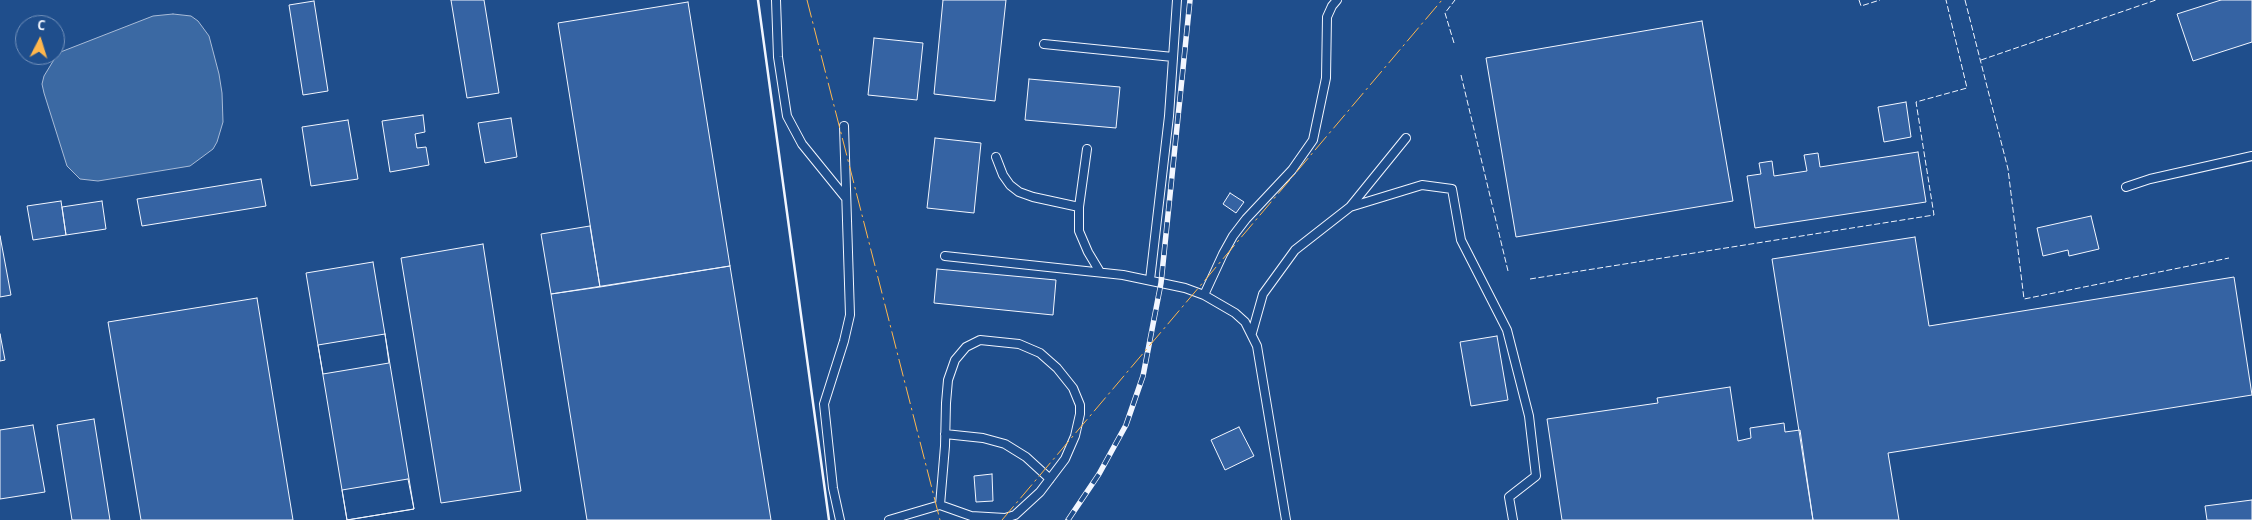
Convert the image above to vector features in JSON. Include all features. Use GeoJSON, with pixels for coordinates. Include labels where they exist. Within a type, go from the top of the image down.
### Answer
{"type":"FeatureCollection","features":[{"type":"Feature","properties":{"kind":"lane"},"geometry":{"type":"LineString","coordinates":[[776,0],[778,57],[787,116],[802,144],[845,197]]}},
{"type":"Feature","properties":{"kind":"lane"},"geometry":{"type":"LineString","coordinates":[[1150,280],[1160,205],[1177,0]]}},
{"type":"Feature","properties":{"kind":"lane"},"geometry":{"type":"LineString","coordinates":[[1204,295],[1233,236],[1246,219],[1292,170],[1313,140],[1326,78],[1327,17],[1337,0]]}},
{"type":"Feature","properties":{"kind":"lane"},"geometry":{"type":"LineString","coordinates":[[1044,44],[1173,58]]}},
{"type":"Feature","properties":{"kind":"lane"},"geometry":{"type":"LineString","coordinates":[[840,520],[833,488],[824,404],[844,341],[850,315],[844,126]]}},
{"type":"Feature","properties":{"kind":"lane"},"geometry":{"type":"LineString","coordinates":[[1252,333],[1262,294],[1295,250],[1350,207],[1406,138]]}},
{"type":"Feature","properties":{"kind":"lane"},"geometry":{"type":"LineString","coordinates":[[1087,149],[1079,207],[1082,239],[1100,272]]}},
{"type":"Feature","properties":{"kind":"lane"},"geometry":{"type":"LineString","coordinates":[[2126,187],[2150,179],[2252,156]]}},
{"type":"Feature","properties":{"kind":"lane"},"geometry":{"type":"LineString","coordinates":[[996,157],[1003,175],[1010,185],[1019,192],[1079,207]]}},
{"type":"Feature","properties":{"kind":"lane"},"geometry":{"type":"LineString","coordinates":[[1350,207],[1422,185],[1452,189],[1461,240],[1508,330],[1530,416],[1536,476],[1509,497],[1512,520]]}},
{"type":"Feature","properties":{"kind":"lane"},"geometry":{"type":"LineString","coordinates":[[945,256],[1100,272],[1150,280],[1204,295],[1235,313],[1252,333],[1257,346],[1286,520]]}},
{"type":"Feature","properties":{"kind":"lane"},"geometry":{"type":"LineString","coordinates":[[889,520],[940,505],[971,516],[1005,518],[1015,515],[1023,509],[1050,479],[1065,459],[1071,447],[1079,424],[1080,405],[1073,388],[1057,368],[1030,348],[1006,342],[980,340],[972,343],[961,352],[951,369],[948,380],[944,422],[945,434],[940,505]]}},
{"type":"Feature","properties":{"kind":"lane"},"geometry":{"type":"LineString","coordinates":[[945,434],[983,438],[1005,444],[1032,462],[1050,479]]}},
{"type":"Feature","properties":{"kind":"water"},"geometry":{"type":"Polygon","coordinates":[[[173,14],[191,16],[198,21],[209,36],[222,93],[223,122],[217,142],[213,149],[190,166],[98,181],[80,179],[67,166],[44,93],[42,84],[44,76],[51,65],[65,65],[65,50],[153,16],[173,14]]]}},
{"type":"Feature","properties":{"kind":"building"},"geometry":{"type":"Polygon","coordinates":[[[451,0],[484,0],[499,93],[467,98],[451,0]]]}},
{"type":"Feature","properties":{"kind":"building"},"geometry":{"type":"Polygon","coordinates":[[[943,0],[1006,0],[995,101],[934,94],[943,0]]]}},
{"type":"Feature","properties":{"kind":"building"},"geometry":{"type":"Polygon","coordinates":[[[2221,0],[2252,0],[2252,42],[2193,61],[2177,14],[2221,0]]]}},
{"type":"Feature","properties":{"kind":"building"},"geometry":{"type":"Polygon","coordinates":[[[314,1],[328,91],[303,95],[289,5],[314,1]]]}},
{"type":"Feature","properties":{"kind":"building"},"geometry":{"type":"Polygon","coordinates":[[[688,2],[730,266],[600,287],[558,23],[688,2]]]}},
{"type":"Feature","properties":{"kind":"building"},"geometry":{"type":"Polygon","coordinates":[[[1702,21],[1733,201],[1516,237],[1486,58],[1702,21]]]}},
{"type":"Feature","properties":{"kind":"building"},"geometry":{"type":"Polygon","coordinates":[[[874,38],[923,43],[917,100],[868,95],[874,38]]]}},
{"type":"Feature","properties":{"kind":"building"},"geometry":{"type":"Polygon","coordinates":[[[1029,79],[1120,87],[1116,128],[1025,120],[1029,79]]]}},
{"type":"Feature","properties":{"kind":"building"},"geometry":{"type":"Polygon","coordinates":[[[1906,102],[1911,137],[1884,142],[1878,107],[1906,102]]]}},
{"type":"Feature","properties":{"kind":"building"},"geometry":{"type":"Polygon","coordinates":[[[423,115],[425,132],[415,134],[417,148],[426,147],[429,165],[390,172],[382,121],[423,115]]]}},
{"type":"Feature","properties":{"kind":"building"},"geometry":{"type":"Polygon","coordinates":[[[511,118],[517,157],[485,163],[478,123],[511,118]]]}},
{"type":"Feature","properties":{"kind":"building"},"geometry":{"type":"Polygon","coordinates":[[[348,120],[358,179],[311,186],[302,127],[348,120]]]}},
{"type":"Feature","properties":{"kind":"building"},"geometry":{"type":"Polygon","coordinates":[[[935,138],[981,143],[974,213],[927,208],[935,138]]]}},
{"type":"Feature","properties":{"kind":"building"},"geometry":{"type":"Polygon","coordinates":[[[1918,152],[1926,202],[1755,228],[1747,176],[1761,174],[1759,163],[1772,161],[1774,176],[1807,171],[1804,155],[1818,153],[1820,167],[1918,152]]]}},
{"type":"Feature","properties":{"kind":"building"},"geometry":{"type":"Polygon","coordinates":[[[261,179],[266,206],[142,226],[137,199],[261,179]]]}},
{"type":"Feature","properties":{"kind":"building"},"geometry":{"type":"Polygon","coordinates":[[[1230,193],[1244,202],[1236,213],[1223,204],[1230,193]]]}},
{"type":"Feature","properties":{"kind":"building"},"geometry":{"type":"Polygon","coordinates":[[[61,201],[66,235],[33,240],[27,206],[61,201]]]}},
{"type":"Feature","properties":{"kind":"building"},"geometry":{"type":"Polygon","coordinates":[[[102,201],[106,229],[66,235],[62,207],[102,201]]]}},
{"type":"Feature","properties":{"kind":"building"},"geometry":{"type":"Polygon","coordinates":[[[2091,216],[2099,249],[2069,256],[2068,250],[2043,256],[2037,228],[2091,216]]]}},
{"type":"Feature","properties":{"kind":"building"},"geometry":{"type":"Polygon","coordinates":[[[590,226],[600,287],[551,294],[541,234],[590,226]]]}},
{"type":"Feature","properties":{"kind":"building"},"geometry":{"type":"Polygon","coordinates":[[[0,236],[11,295],[0,297],[0,236]]]}},
{"type":"Feature","properties":{"kind":"building"},"geometry":{"type":"Polygon","coordinates":[[[1915,237],[1929,326],[2234,277],[2252,395],[1888,453],[1899,520],[1813,520],[1772,259],[1915,237]]]}},
{"type":"Feature","properties":{"kind":"building"},"geometry":{"type":"Polygon","coordinates":[[[483,244],[521,491],[441,503],[401,258],[483,244]]]}},
{"type":"Feature","properties":{"kind":"building"},"geometry":{"type":"Polygon","coordinates":[[[373,262],[414,509],[347,520],[306,273],[373,262]]]}},
{"type":"Feature","properties":{"kind":"building"},"geometry":{"type":"Polygon","coordinates":[[[730,266],[771,520],[587,520],[551,294],[730,266]]]}},
{"type":"Feature","properties":{"kind":"building"},"geometry":{"type":"Polygon","coordinates":[[[937,269],[1056,280],[1053,315],[934,303],[937,269]]]}},
{"type":"Feature","properties":{"kind":"building"},"geometry":{"type":"Polygon","coordinates":[[[257,298],[293,520],[141,520],[108,322],[257,298]]]}},
{"type":"Feature","properties":{"kind":"building"},"geometry":{"type":"Polygon","coordinates":[[[0,334],[5,360],[0,361],[0,334]]]}},
{"type":"Feature","properties":{"kind":"building"},"geometry":{"type":"Polygon","coordinates":[[[385,334],[389,363],[323,374],[318,345],[385,334]]]}},
{"type":"Feature","properties":{"kind":"building"},"geometry":{"type":"Polygon","coordinates":[[[1497,336],[1508,400],[1471,406],[1460,342],[1497,336]]]}},
{"type":"Feature","properties":{"kind":"building"},"geometry":{"type":"Polygon","coordinates":[[[1730,387],[1738,441],[1751,438],[1750,428],[1784,423],[1785,432],[1800,430],[1813,520],[1562,520],[1547,419],[1658,403],[1657,398],[1730,387]]]}},
{"type":"Feature","properties":{"kind":"building"},"geometry":{"type":"Polygon","coordinates":[[[94,419],[110,520],[72,520],[57,425],[94,419]]]}},
{"type":"Feature","properties":{"kind":"building"},"geometry":{"type":"Polygon","coordinates":[[[33,425],[45,492],[0,499],[0,430],[33,425]]]}},
{"type":"Feature","properties":{"kind":"building"},"geometry":{"type":"Polygon","coordinates":[[[1239,427],[1254,456],[1225,470],[1211,440],[1239,427]]]}},
{"type":"Feature","properties":{"kind":"building"},"geometry":{"type":"Polygon","coordinates":[[[992,474],[993,501],[976,502],[974,476],[992,474]]]}},
{"type":"Feature","properties":{"kind":"building"},"geometry":{"type":"Polygon","coordinates":[[[408,479],[414,509],[347,520],[342,490],[408,479]]]}},
{"type":"Feature","properties":{"kind":"building"},"geometry":{"type":"Polygon","coordinates":[[[2252,500],[2252,520],[2207,520],[2205,506],[2252,500]]]}},
{"type":"Feature","properties":{"kind":"railway"},"geometry":{"type":"LineString","coordinates":[[1068,520],[1099,474],[1126,425],[1143,376],[1161,283],[1190,0]]}},
{"type":"Feature","properties":{"kind":"fence"},"geometry":{"type":"LineString","coordinates":[[1454,43],[1445,13],[1455,0]]}},
{"type":"Feature","properties":{"kind":"fence"},"geometry":{"type":"LineString","coordinates":[[1859,0],[1861,6],[1880,0]]}},
{"type":"Feature","properties":{"kind":"fence"},"geometry":{"type":"LineString","coordinates":[[1530,279],[1934,215],[1916,102],[1967,88],[1946,0]]}},
{"type":"Feature","properties":{"kind":"fence"},"geometry":{"type":"LineString","coordinates":[[1965,0],[2008,169],[2024,299],[2229,258]]}},
{"type":"Feature","properties":{"kind":"fence"},"geometry":{"type":"LineString","coordinates":[[1981,60],[2156,0]]}},
{"type":"Feature","properties":{"kind":"fence"},"geometry":{"type":"LineString","coordinates":[[1461,75],[1508,271]]}},
{"type":"Feature","properties":{"kind":"wall"},"geometry":{"type":"LineString","coordinates":[[758,0],[829,520]]}},
{"type":"Feature","properties":{"kind":"power"},"geometry":{"type":"LineString","coordinates":[[807,0],[940,520]]}},
{"type":"Feature","properties":{"kind":"power"},"geometry":{"type":"LineString","coordinates":[[1002,520],[1442,0]]}}]}
